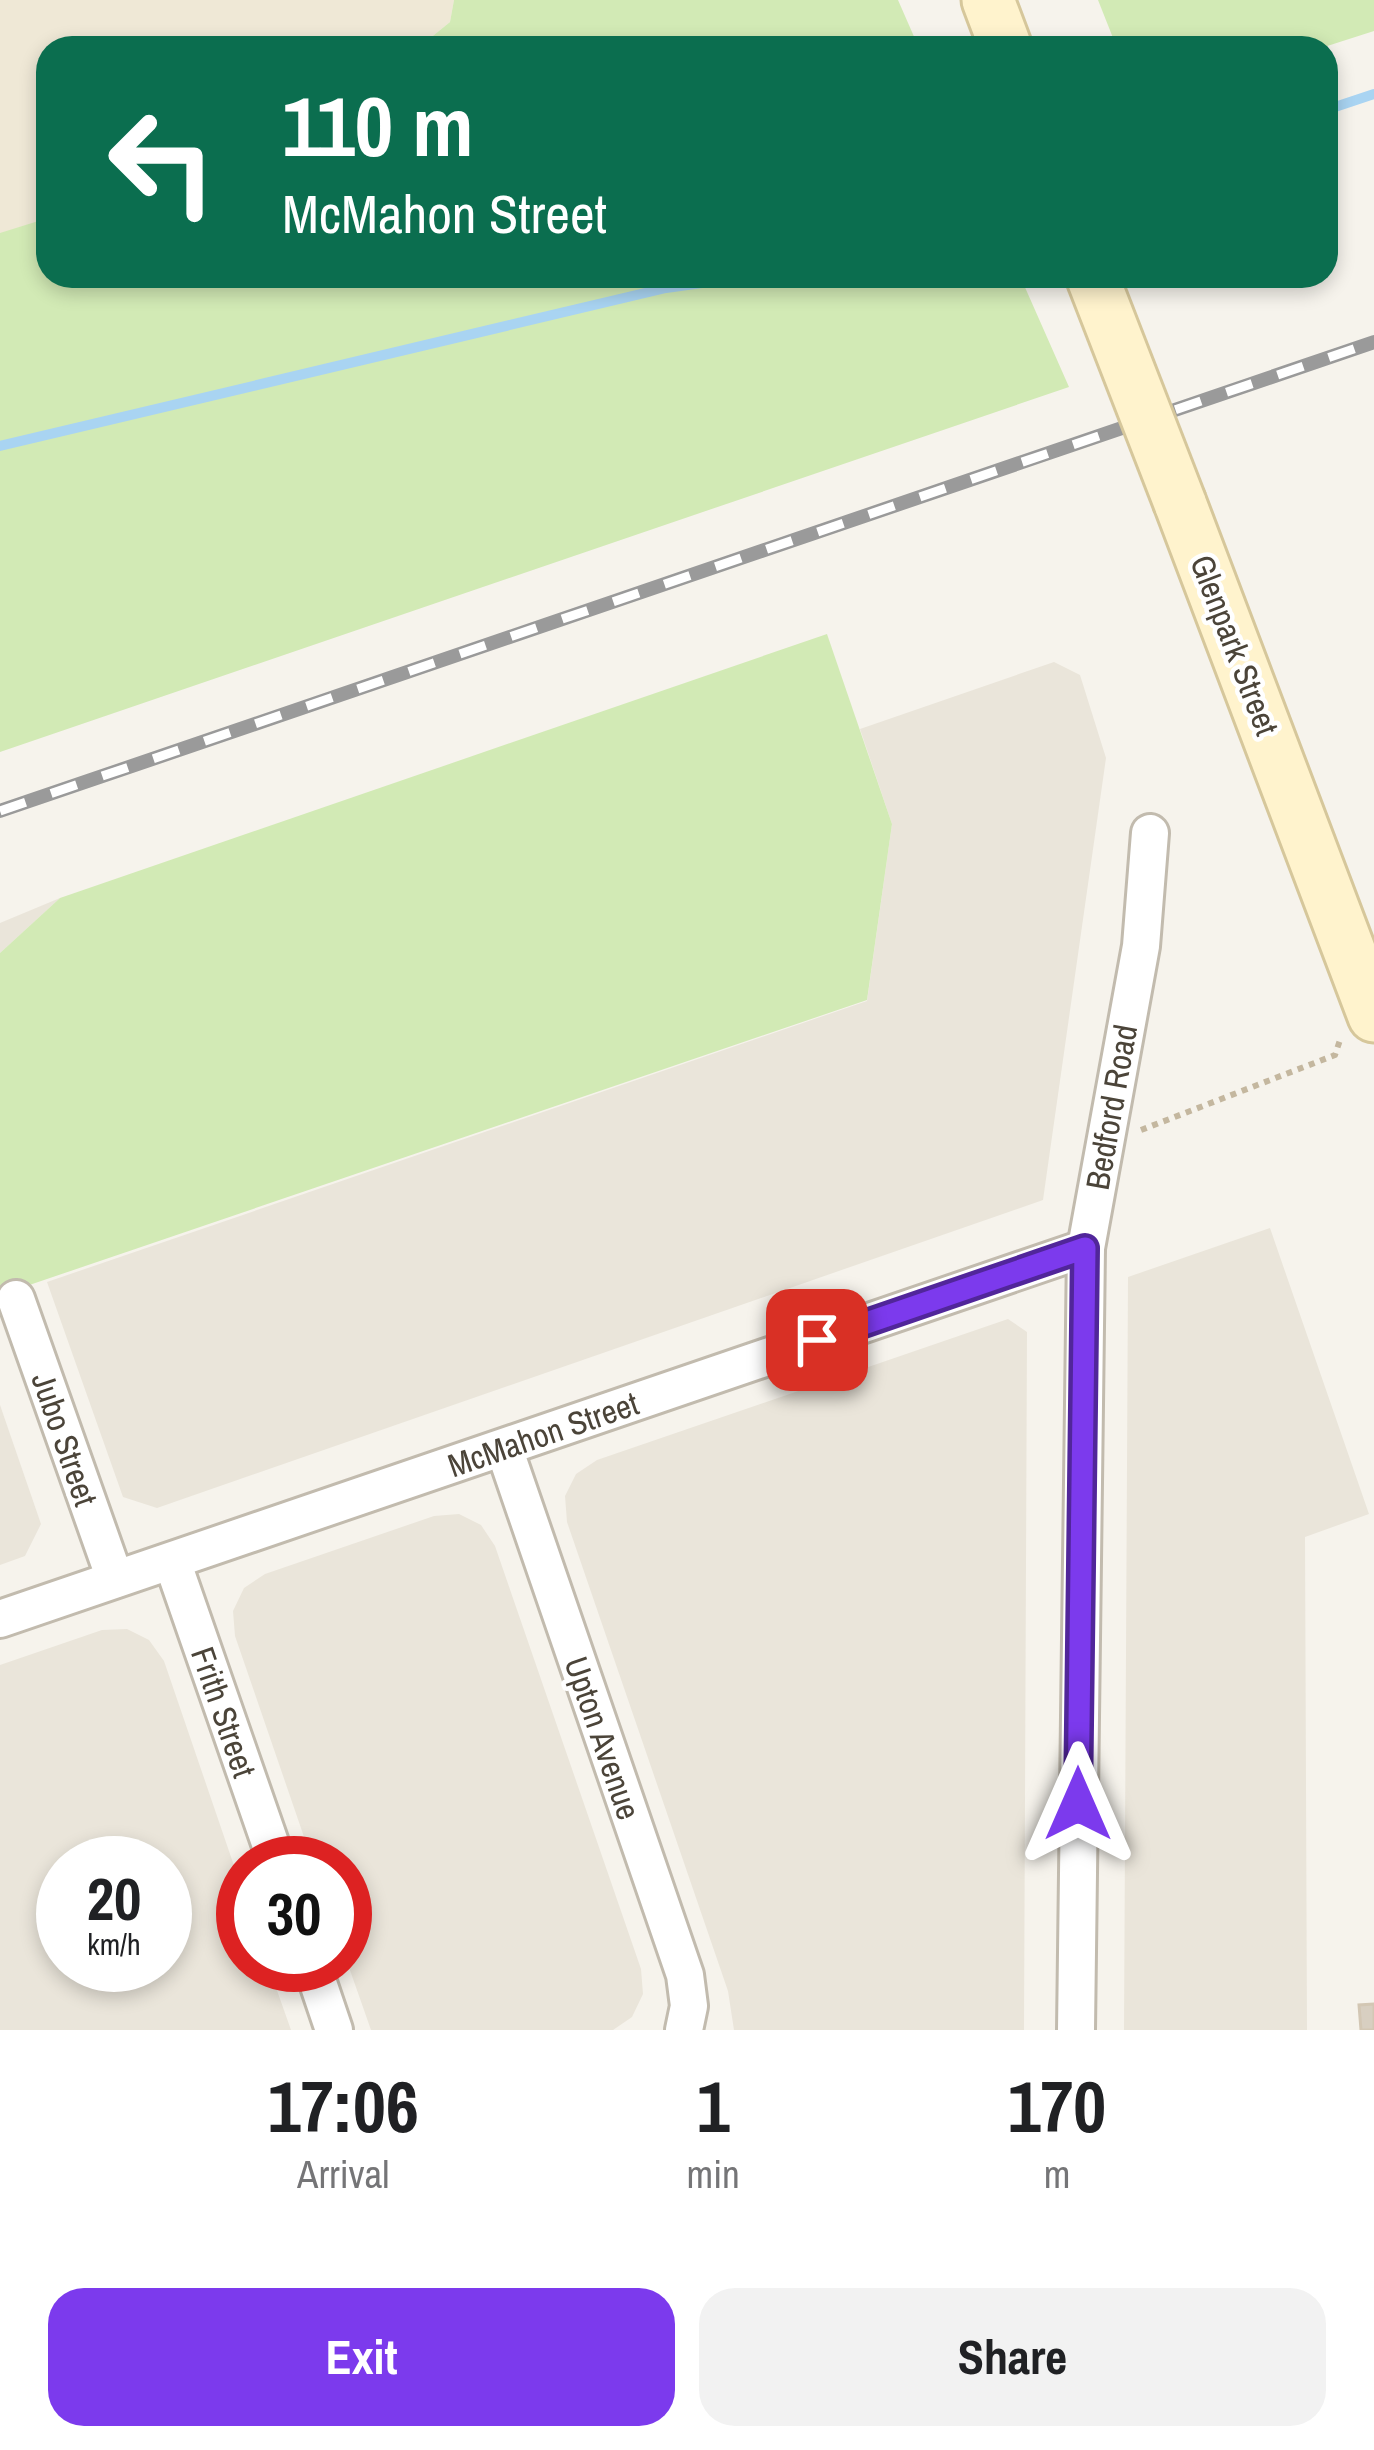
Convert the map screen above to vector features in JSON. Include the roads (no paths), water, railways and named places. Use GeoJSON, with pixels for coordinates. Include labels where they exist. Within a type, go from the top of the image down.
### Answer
{"type":"FeatureCollection","features":[{"type":"Feature","properties":{"kind":"main road"},"geometry":{"type":"LineString","coordinates":[[988,0],[1002,36]]}},
{"type":"Feature","properties":{"kind":"main road","name":"Glenpark Street"},"geometry":{"type":"LineString","coordinates":[[1097,288],[1180,503],[1359,1023]]}},
{"type":"Feature","properties":{"kind":"street","name":"Bedford Road"},"geometry":{"type":"LineString","coordinates":[[1076,2030],[1085,1248],[1141,946],[1150,833]]}},
{"type":"Feature","properties":{"kind":"street","name":"McMahon Street"},"geometry":{"type":"LineString","coordinates":[[0,1619],[1085,1248]]}},
{"type":"Feature","properties":{"kind":"street","name":"Jubo Street"},"geometry":{"type":"LineString","coordinates":[[16,1298],[115,1579]]}},
{"type":"Feature","properties":{"kind":"street","name":"Upton Avenue"},"geometry":{"type":"LineString","coordinates":[[503,1448],[685,1975],[689,2006],[684,2030]]}},
{"type":"Feature","properties":{"kind":"street","name":"Frith Street"},"geometry":{"type":"LineString","coordinates":[[172,1561],[268,1836]]}},
{"type":"Feature","properties":{"kind":"street"},"geometry":{"type":"LineString","coordinates":[[321,1992],[334,2030]]}},
{"type":"Feature","properties":{"kind":"waterway"},"geometry":{"type":"LineString","coordinates":[[1338,106],[1374,94]]}},
{"type":"Feature","properties":{"kind":"waterway"},"geometry":{"type":"LineString","coordinates":[[0,446],[666,288]]}},
{"type":"Feature","properties":{"kind":"railway"},"geometry":{"type":"LineString","coordinates":[[0,811],[1374,342]]}}]}
